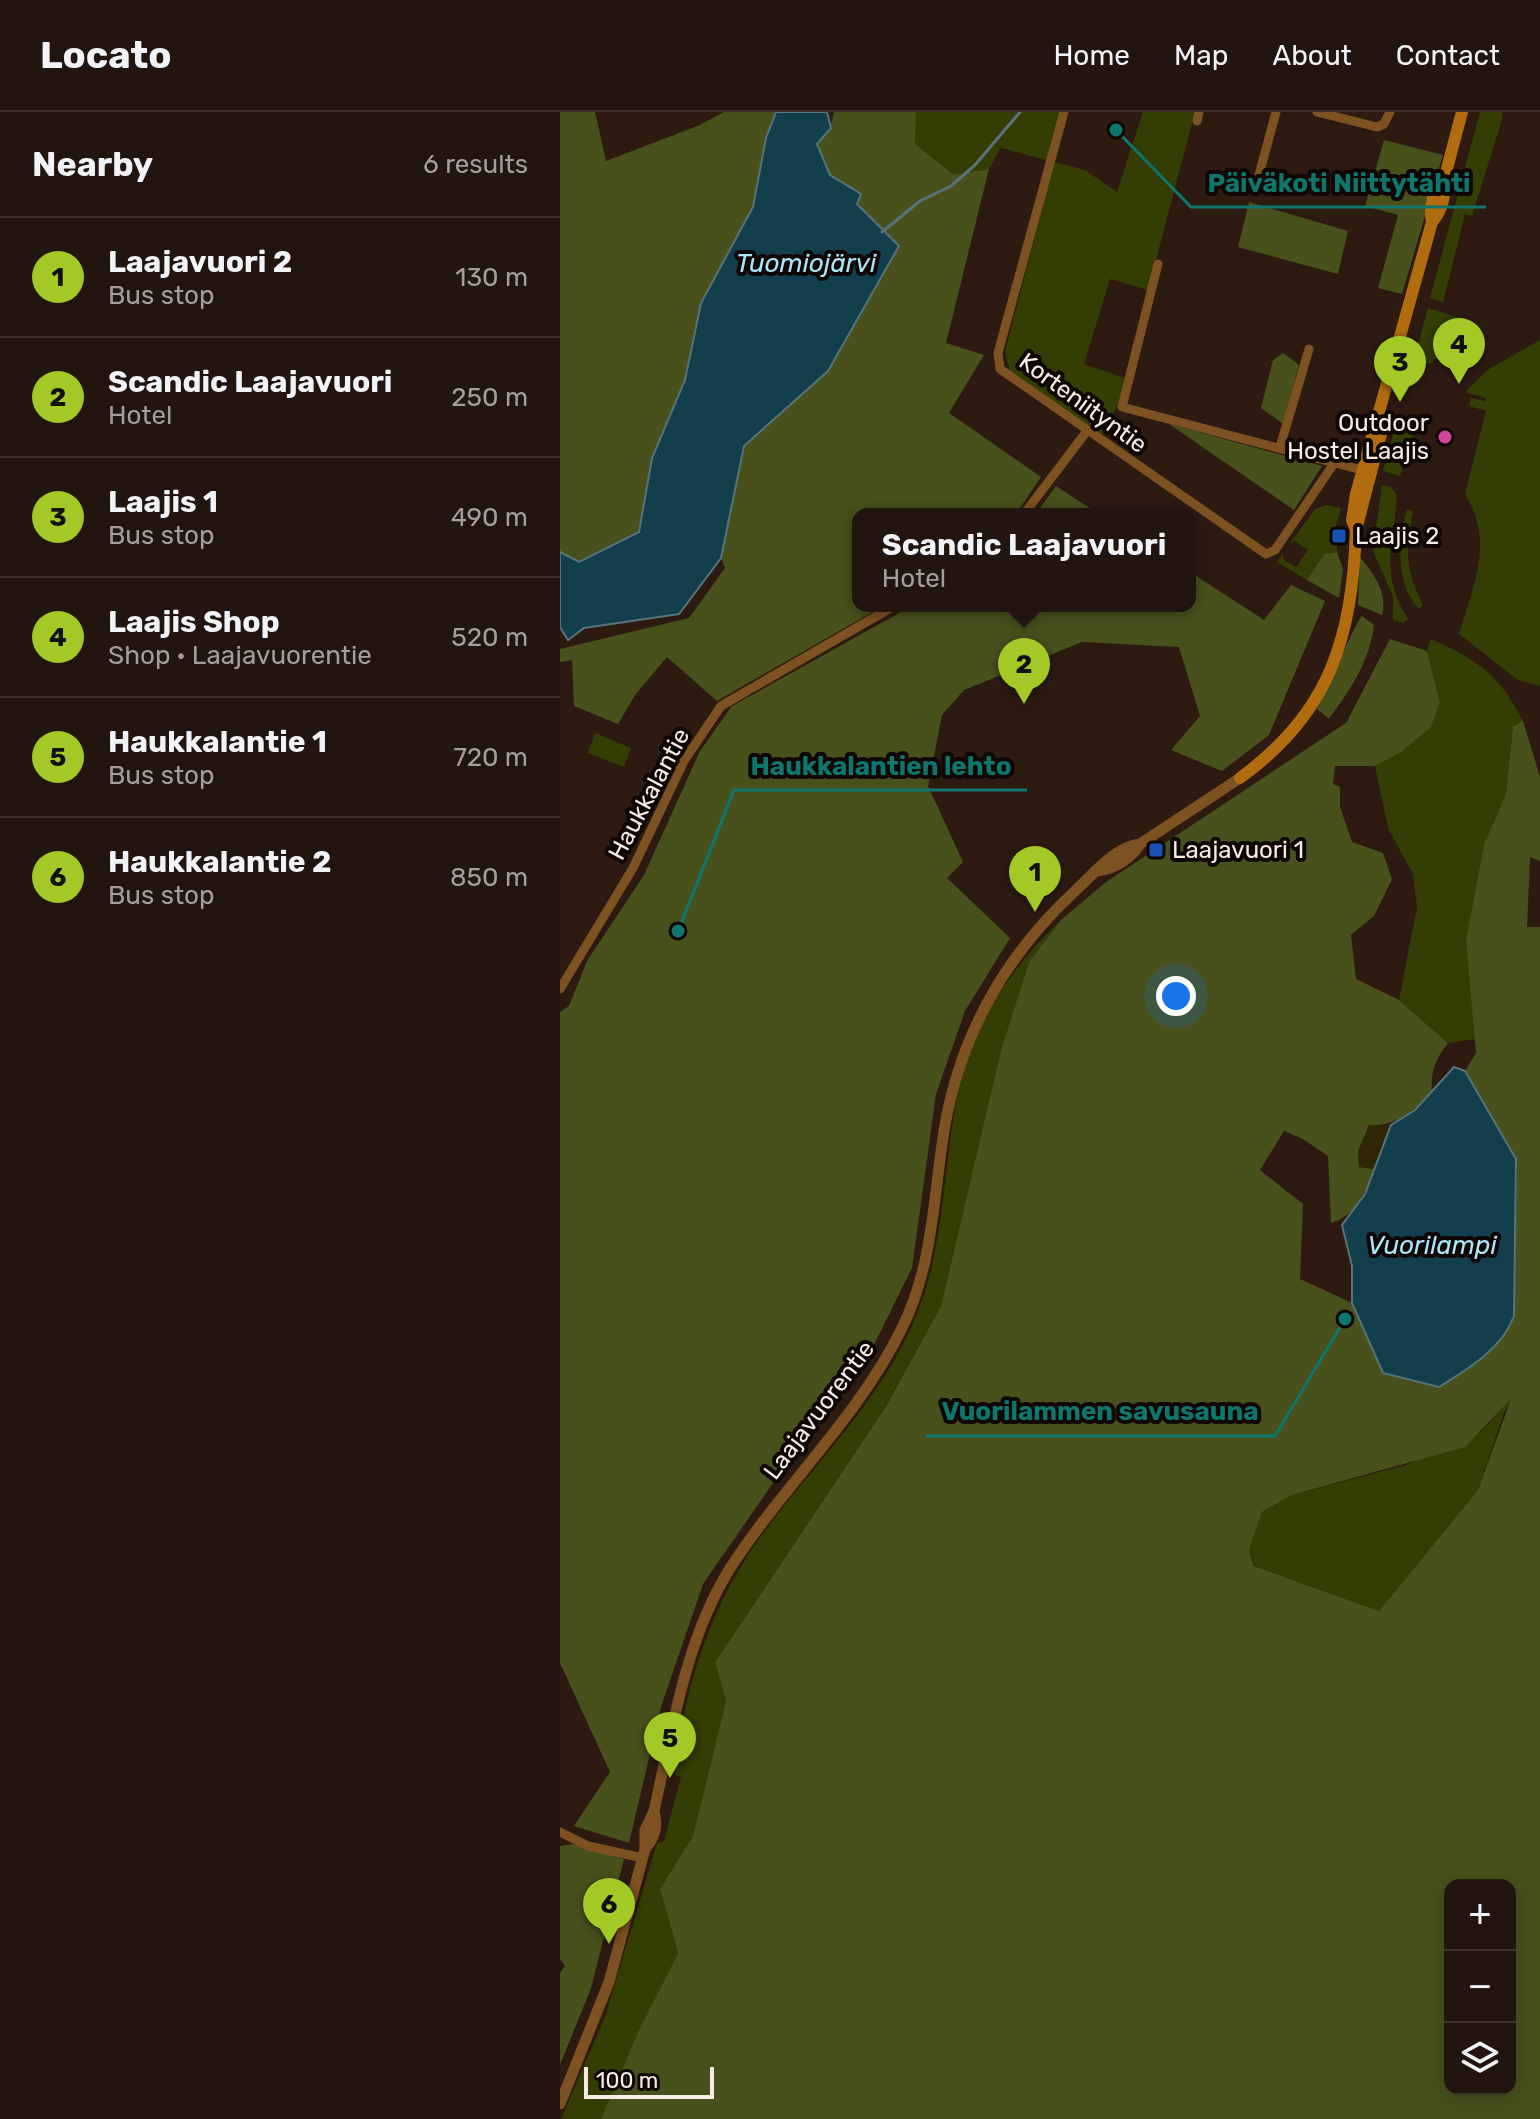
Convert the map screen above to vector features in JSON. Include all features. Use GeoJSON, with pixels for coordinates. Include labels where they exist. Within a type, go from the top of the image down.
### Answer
{"type":"FeatureCollection","features":[{"type":"Feature","properties":{"kind":"main road","name":"Laajavuorentie"},"geometry":{"type":"LineString","coordinates":[[1356,530],[1352,520],[1362,470],[1373,428],[1379,420],[1432,222],[1442,202],[1444,180],[1462,112]]}},
{"type":"Feature","properties":{"kind":"main road","name":"Laajavuorentie"},"geometry":{"type":"LineString","coordinates":[[1240,778],[1271,756],[1306,714],[1328,676],[1342,640],[1353,597],[1356,530],[1382,430],[1379,420]]}},
{"type":"Feature","properties":{"kind":"street","name":"Korteniityntie"},"geometry":{"type":"LineString","coordinates":[[1064,112],[997,361],[1005,374],[1266,554],[1275,550],[1335,462]]}},
{"type":"Feature","properties":{"kind":"street"},"geometry":{"type":"LineString","coordinates":[[1259,175],[1276,112]]}},
{"type":"Feature","properties":{"kind":"street"},"geometry":{"type":"LineString","coordinates":[[1317,112],[1377,127],[1384,124],[1390,112]]}},
{"type":"Feature","properties":{"kind":"street"},"geometry":{"type":"LineString","coordinates":[[1158,264],[1122,407],[1362,470]]}},
{"type":"Feature","properties":{"kind":"street"},"geometry":{"type":"LineString","coordinates":[[1280,447],[1309,349]]}},
{"type":"Feature","properties":{"kind":"street"},"geometry":{"type":"LineString","coordinates":[[1029,508],[1087,431]]}},
{"type":"Feature","properties":{"kind":"street","name":"Haukkalantie"},"geometry":{"type":"LineString","coordinates":[[560,989],[633,868],[684,761],[721,706],[884,612]]}},
{"type":"Feature","properties":{"kind":"street","name":"Laajavuorentie"},"geometry":{"type":"LineString","coordinates":[[560,2104],[609,1982],[644,1853],[654,1831],[654,1811],[684,1684],[716,1595],[754,1534],[881,1368],[912,1307],[931,1242],[945,1127],[969,1037],[990,997],[1031,936],[1098,871],[1118,864],[1135,853],[1140,844],[1240,778]]}},
{"type":"Feature","properties":{"kind":"street"},"geometry":{"type":"LineString","coordinates":[[560,1832],[588,1846],[644,1853]]}},
{"type":"Feature","properties":{"kind":"green space"},"geometry":{"type":"Polygon","coordinates":[[[560,112],[595,112],[606,161],[700,125],[724,112],[776,112],[766,138],[753,207],[701,303],[685,380],[652,458],[639,532],[578,562],[560,552],[560,112]]]}},
{"type":"Feature","properties":{"kind":"green space"},"geometry":{"type":"Polygon","coordinates":[[[834,112],[916,112],[915,144],[954,175],[989,169],[946,343],[984,355],[949,413],[1041,477],[1020,508],[852,508],[852,612],[873,612],[717,701],[667,657],[635,695],[618,724],[574,706],[572,660],[560,662],[560,649],[689,618],[725,568],[721,558],[744,446],[828,371],[885,236],[857,204],[861,194],[830,175],[817,144],[830,128],[834,112]]]}},
{"type":"Feature","properties":{"kind":"green space"},"geometry":{"type":"Polygon","coordinates":[[[916,112],[1067,112],[1055,162],[1085,170],[1117,192],[1143,112],[1195,112],[1148,290],[1110,279],[1084,364],[1125,378],[1118,405],[1102,435],[1010,371],[1005,352],[1054,162],[1001,148],[989,169],[955,176],[915,144],[916,112]]]}},
{"type":"Feature","properties":{"kind":"green space"},"geometry":{"type":"Polygon","coordinates":[[[1480,112],[1502,112],[1502,120],[1472,216],[1465,214],[1443,302],[1430,298],[1480,112]]]}},
{"type":"Feature","properties":{"kind":"green space"},"geometry":{"type":"Polygon","coordinates":[[[1384,140],[1443,155],[1402,294],[1378,288],[1398,215],[1365,206],[1384,140]]]}},
{"type":"Feature","properties":{"kind":"green space"},"geometry":{"type":"Polygon","coordinates":[[[1249,202],[1348,231],[1338,274],[1238,247],[1249,202]]]}},
{"type":"Feature","properties":{"kind":"green space"},"geometry":{"type":"Polygon","coordinates":[[[1428,308],[1460,318],[1467,328],[1430,364],[1414,360],[1428,308]]]}},
{"type":"Feature","properties":{"kind":"green space"},"geometry":{"type":"Polygon","coordinates":[[[1540,340],[1540,686],[1518,680],[1459,634],[1475,581],[1480,547],[1479,529],[1465,494],[1486,411],[1469,406],[1471,398],[1485,401],[1486,398],[1465,392],[1489,369],[1540,340]]]}},
{"type":"Feature","properties":{"kind":"green space"},"geometry":{"type":"Polygon","coordinates":[[[1283,353],[1299,365],[1283,424],[1261,408],[1273,360],[1283,353]]]}},
{"type":"Feature","properties":{"kind":"green space"},"geometry":{"type":"Polygon","coordinates":[[[1169,424],[1322,466],[1294,510],[1169,424]]]}},
{"type":"Feature","properties":{"kind":"green space"},"geometry":{"type":"Polygon","coordinates":[[[1395,428],[1413,433],[1400,476],[1383,471],[1395,428]]]}},
{"type":"Feature","properties":{"kind":"green space"},"geometry":{"type":"Polygon","coordinates":[[[1382,485],[1391,487],[1397,496],[1390,559],[1394,587],[1408,619],[1403,623],[1393,620],[1393,596],[1373,551],[1382,485]]]}},
{"type":"Feature","properties":{"kind":"green space"},"geometry":{"type":"Polygon","coordinates":[[[1056,486],[1090,508],[1040,508],[1056,486]]]}},
{"type":"Feature","properties":{"kind":"green space"},"geometry":{"type":"Polygon","coordinates":[[[1326,505],[1341,508],[1336,525],[1337,552],[1324,554],[1307,580],[1277,562],[1283,554],[1283,559],[1296,567],[1308,550],[1295,541],[1289,545],[1315,509],[1326,505]]]}},
{"type":"Feature","properties":{"kind":"green space"},"geometry":{"type":"Polygon","coordinates":[[[1407,510],[1413,510],[1408,559],[1412,580],[1423,605],[1419,609],[1411,599],[1402,575],[1402,535],[1407,510]]]}},
{"type":"Feature","properties":{"kind":"green space"},"geometry":{"type":"Polygon","coordinates":[[[1337,552],[1343,569],[1339,598],[1307,580],[1324,554],[1337,552]]]}},
{"type":"Feature","properties":{"kind":"green space"},"geometry":{"type":"Polygon","coordinates":[[[1360,557],[1381,591],[1382,615],[1358,605],[1360,557]]]}},
{"type":"Feature","properties":{"kind":"green space"},"geometry":{"type":"Polygon","coordinates":[[[1196,576],[1264,620],[1291,585],[1325,601],[1269,735],[1222,771],[1171,750],[1200,716],[1179,647],[1082,642],[964,690],[942,715],[928,786],[963,862],[947,878],[1010,938],[965,1011],[936,1094],[912,1268],[860,1373],[775,1480],[703,1584],[661,1707],[629,1843],[574,1826],[610,1772],[560,1663],[560,1012],[569,1006],[587,961],[644,875],[700,751],[732,706],[901,612],[1196,612],[1196,576]]]}},
{"type":"Feature","properties":{"kind":"green space"},"geometry":{"type":"Polygon","coordinates":[[[1362,616],[1374,625],[1368,651],[1351,686],[1329,719],[1317,709],[1362,616]]]}},
{"type":"Feature","properties":{"kind":"green space"},"geometry":{"type":"Polygon","coordinates":[[[1390,639],[1427,651],[1440,702],[1431,727],[1401,752],[1375,766],[1335,766],[1333,784],[1340,787],[1340,807],[1352,842],[1383,853],[1392,879],[1374,916],[1351,935],[1356,979],[1399,1000],[1448,1043],[1435,1066],[1432,1092],[1404,1116],[1369,1126],[1359,1167],[1375,1169],[1354,1209],[1340,1220],[1331,1223],[1328,1156],[1303,1139],[1284,1131],[1260,1170],[1303,1204],[1300,1279],[1352,1303],[1383,1373],[1483,1358],[1514,1316],[1517,1170],[1516,1159],[1465,1071],[1476,1053],[1466,940],[1484,844],[1506,794],[1513,726],[1523,721],[1540,777],[1540,861],[1530,857],[1527,927],[1540,927],[1540,2119],[601,2119],[638,2032],[678,1953],[660,1889],[693,1836],[726,1701],[715,1662],[886,1406],[941,1306],[1001,1050],[1029,962],[1061,920],[1106,882],[1346,723],[1390,639]],[[1511,1399],[1465,1447],[1292,1495],[1262,1512],[1249,1550],[1254,1566],[1379,1611],[1478,1490],[1511,1399]]]}},
{"type":"Feature","properties":{"kind":"green space"},"geometry":{"type":"Polygon","coordinates":[[[1431,639],[1486,670],[1505,691],[1523,721],[1513,726],[1506,794],[1484,844],[1466,940],[1476,1039],[1448,1043],[1399,1000],[1417,907],[1413,874],[1388,828],[1375,766],[1401,752],[1440,702],[1427,651],[1431,639]]]}},
{"type":"Feature","properties":{"kind":"green space"},"geometry":{"type":"Polygon","coordinates":[[[595,733],[631,748],[624,767],[588,753],[595,733]]]}},
{"type":"Feature","properties":{"kind":"green space"},"geometry":{"type":"Polygon","coordinates":[[[1061,920],[1029,962],[1001,1050],[941,1306],[886,1405],[715,1662],[726,1701],[693,1836],[660,1889],[678,1953],[638,2032],[601,2119],[561,2119],[605,2017],[657,1843],[664,1841],[681,1777],[675,1775],[684,1714],[700,1654],[712,1624],[724,1596],[756,1543],[871,1396],[909,1333],[931,1272],[960,1083],[975,1037],[1013,974],[1061,920]]]}},
{"type":"Feature","properties":{"kind":"green space"},"geometry":{"type":"Polygon","coordinates":[[[1514,1395],[1504,1413],[1478,1490],[1379,1611],[1255,1566],[1249,1550],[1262,1512],[1292,1495],[1406,1465],[1481,1432],[1514,1395]]]}},
{"type":"Feature","properties":{"kind":"green space"},"geometry":{"type":"Polygon","coordinates":[[[573,1844],[624,1859],[591,1988],[560,2065],[560,1973],[565,1966],[560,1959],[560,1846],[573,1844]]]}},
{"type":"Feature","properties":{"kind":"sand"},"geometry":{"type":"Polygon","coordinates":[[[1369,1125],[1391,1125],[1375,1169],[1359,1167],[1358,1151],[1369,1125]]]}},
{"type":"Feature","properties":{"kind":"water","name":"Tuomiojärvi"},"geometry":{"type":"Polygon","coordinates":[[[776,112],[827,112],[831,128],[817,144],[830,175],[861,194],[857,204],[899,246],[828,371],[744,446],[721,558],[679,614],[584,628],[568,640],[560,627],[560,552],[579,562],[639,532],[652,458],[685,380],[701,303],[753,207],[766,138],[776,112]]]}},
{"type":"Feature","properties":{"kind":"water","name":"Vuorilampi"},"geometry":{"type":"Polygon","coordinates":[[[1454,1067],[1465,1071],[1516,1159],[1514,1316],[1509,1328],[1493,1348],[1439,1387],[1383,1373],[1352,1303],[1352,1266],[1342,1225],[1365,1194],[1391,1125],[1415,1110],[1454,1067]]]}},
{"type":"Feature","properties":{"kind":"waterway"},"geometry":{"type":"LineString","coordinates":[[882,232],[920,201],[951,186],[975,165],[1020,112]]}},
{"type":"Feature","properties":{"kind":"place","name":"Päiväkoti Niittytähti"},"geometry":{"type":"Point","coordinates":[1116,130]}},
{"type":"Feature","properties":{"kind":"place","name":"Laajis Shop"},"geometry":{"type":"Point","coordinates":[1459,384]}},
{"type":"Feature","properties":{"kind":"place","name":"Laajis 1"},"geometry":{"type":"Point","coordinates":[1400,402]}},
{"type":"Feature","properties":{"kind":"place","name":"Outdoor Hostel Laajis"},"geometry":{"type":"Point","coordinates":[1445,437]}},
{"type":"Feature","properties":{"kind":"place","name":"Laajis 2"},"geometry":{"type":"Point","coordinates":[1339,536]}},
{"type":"Feature","properties":{"kind":"place","name":"Scandic Laajavuori"},"geometry":{"type":"Point","coordinates":[1024,704]}},
{"type":"Feature","properties":{"kind":"place","name":"Laajavuori 1"},"geometry":{"type":"Point","coordinates":[1156,850]}},
{"type":"Feature","properties":{"kind":"place","name":"Laajavuori 2"},"geometry":{"type":"Point","coordinates":[1035,912]}},
{"type":"Feature","properties":{"kind":"place","name":"Haukkalantien lehto"},"geometry":{"type":"Point","coordinates":[678,931]}},
{"type":"Feature","properties":{"kind":"place","name":"Vuorilammen savusauna"},"geometry":{"type":"Point","coordinates":[1345,1319]}},
{"type":"Feature","properties":{"kind":"place","name":"Haukkalantie 1"},"geometry":{"type":"Point","coordinates":[670,1778]}},
{"type":"Feature","properties":{"kind":"place","name":"Haukkalantie 2"},"geometry":{"type":"Point","coordinates":[609,1944]}}]}
